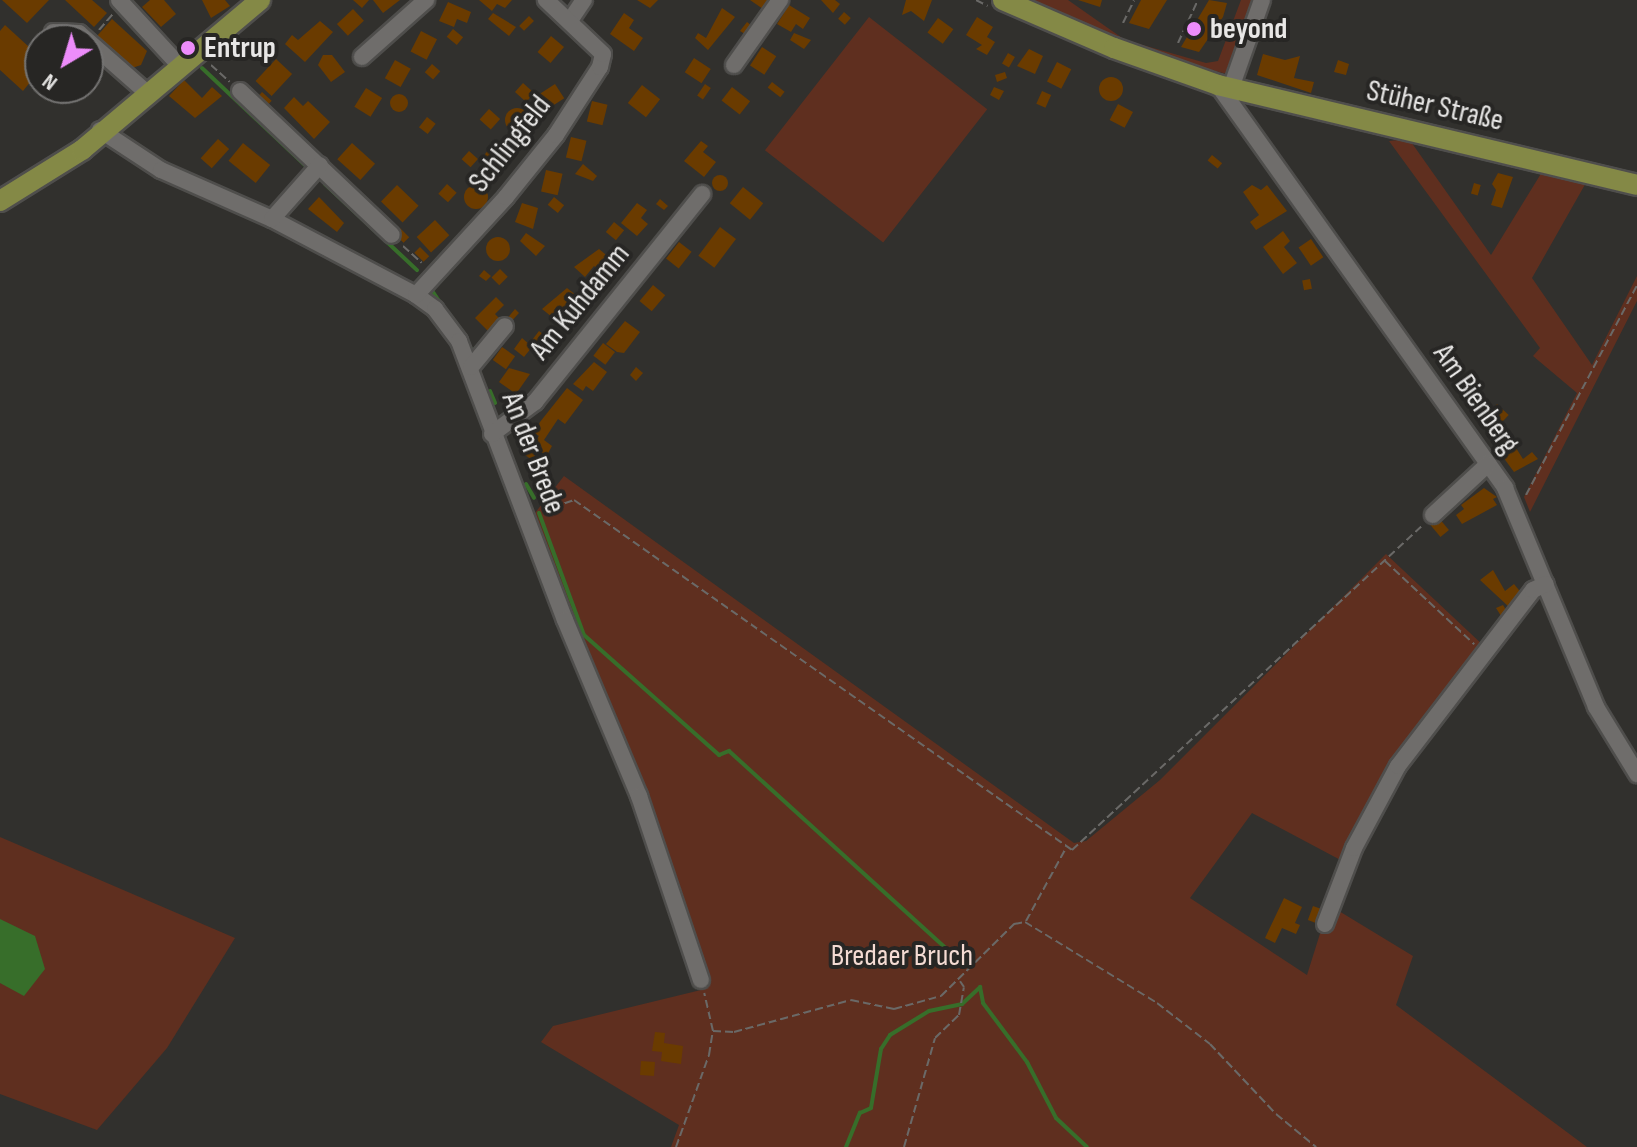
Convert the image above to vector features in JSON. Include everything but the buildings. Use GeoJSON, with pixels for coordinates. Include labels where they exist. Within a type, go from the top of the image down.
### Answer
{"type":"FeatureCollection","features":[{"type":"Feature","properties":{"kind":"main road"},"geometry":{"type":"LineString","coordinates":[[0,201],[95,134],[260,0]]}},
{"type":"Feature","properties":{"kind":"main road","name":"Stüher Straße"},"geometry":{"type":"LineString","coordinates":[[1003,0],[1114,48],[1224,86],[1637,185]]}},
{"type":"Feature","properties":{"kind":"street"},"geometry":{"type":"LineString","coordinates":[[362,57],[426,0]]}},
{"type":"Feature","properties":{"kind":"street","name":"Schlingfeld"},"geometry":{"type":"LineString","coordinates":[[416,295],[556,135],[600,67],[603,54],[571,19],[546,0]]}},
{"type":"Feature","properties":{"kind":"street"},"geometry":{"type":"LineString","coordinates":[[571,19],[584,0]]}},
{"type":"Feature","properties":{"kind":"street"},"geometry":{"type":"LineString","coordinates":[[734,65],[780,0]]}},
{"type":"Feature","properties":{"kind":"street"},"geometry":{"type":"LineString","coordinates":[[1224,86],[1262,0]]}},
{"type":"Feature","properties":{"kind":"street"},"geometry":{"type":"LineString","coordinates":[[120,2],[180,66]]}},
{"type":"Feature","properties":{"kind":"street"},"geometry":{"type":"LineString","coordinates":[[104,55],[146,92]]}},
{"type":"Feature","properties":{"kind":"street","name":"Am Bienberg"},"geometry":{"type":"LineString","coordinates":[[1224,86],[1488,464],[1516,514],[1596,707],[1637,774]]}},
{"type":"Feature","properties":{"kind":"street"},"geometry":{"type":"LineString","coordinates":[[240,91],[392,235]]}},
{"type":"Feature","properties":{"kind":"street","name":"An der Brede"},"geometry":{"type":"LineString","coordinates":[[95,134],[161,170],[272,219],[416,295],[435,309],[459,341],[471,367],[492,434],[528,515],[565,620],[639,796],[701,980]]}},
{"type":"Feature","properties":{"kind":"street"},"geometry":{"type":"LineString","coordinates":[[272,219],[320,165]]}},
{"type":"Feature","properties":{"kind":"street","name":"Am Kuhdamm"},"geometry":{"type":"LineString","coordinates":[[492,434],[535,402],[702,194]]}},
{"type":"Feature","properties":{"kind":"street"},"geometry":{"type":"LineString","coordinates":[[471,367],[505,326]]}},
{"type":"Feature","properties":{"kind":"street"},"geometry":{"type":"LineString","coordinates":[[1433,515],[1488,464]]}},
{"type":"Feature","properties":{"kind":"street"},"geometry":{"type":"LineString","coordinates":[[1325,924],[1354,848],[1398,766],[1533,590],[1546,584]]}},
{"type":"Feature","properties":{"kind":"path"},"geometry":{"type":"LineString","coordinates":[[1123,23],[1134,0]]}},
{"type":"Feature","properties":{"kind":"path"},"geometry":{"type":"LineString","coordinates":[[1178,43],[1198,0]]}},
{"type":"Feature","properties":{"kind":"path"},"geometry":{"type":"LineString","coordinates":[[103,24],[120,2]]}},
{"type":"Feature","properties":{"kind":"path"},"geometry":{"type":"LineString","coordinates":[[198,52],[240,91]]}},
{"type":"Feature","properties":{"kind":"path"},"geometry":{"type":"LineString","coordinates":[[392,235],[434,275]]}},
{"type":"Feature","properties":{"kind":"path"},"geometry":{"type":"LineString","coordinates":[[1516,514],[1637,285]]}},
{"type":"Feature","properties":{"kind":"path"},"geometry":{"type":"LineString","coordinates":[[528,515],[574,500],[1072,850],[1433,515]]}},
{"type":"Feature","properties":{"kind":"path"},"geometry":{"type":"LineString","coordinates":[[1384,560],[1484,653]]}},
{"type":"Feature","properties":{"kind":"path"},"geometry":{"type":"LineString","coordinates":[[1025,922],[1067,846]]}},
{"type":"Feature","properties":{"kind":"path"},"geometry":{"type":"LineString","coordinates":[[713,1031],[734,1032],[851,1000],[894,1009],[941,996],[1014,924],[1025,922],[1157,1003],[1210,1044],[1276,1114],[1316,1147]]}},
{"type":"Feature","properties":{"kind":"path"},"geometry":{"type":"LineString","coordinates":[[904,1147],[935,1038],[959,1015],[964,987],[959,979]]}},
{"type":"Feature","properties":{"kind":"path"},"geometry":{"type":"LineString","coordinates":[[676,1147],[709,1055],[713,1031],[701,980]]}},
{"type":"Feature","properties":{"kind":"green space"},"geometry":{"type":"Polygon","coordinates":[[[1022,0],[1068,0],[1125,40],[1206,63],[1218,61],[1241,0],[1256,0],[1227,74],[1168,59],[1022,0]]]}},
{"type":"Feature","properties":{"kind":"green space"},"geometry":{"type":"Polygon","coordinates":[[[869,17],[987,109],[883,243],[765,150],[869,17]]]}},
{"type":"Feature","properties":{"kind":"green space"},"geometry":{"type":"Polygon","coordinates":[[[1409,139],[1491,255],[1542,172],[1587,181],[1532,278],[1592,365],[1637,276],[1637,301],[1530,512],[1524,497],[1577,393],[1533,356],[1540,348],[1389,141],[1409,139]]]}},
{"type":"Feature","properties":{"kind":"green space","name":"Bredaer Bruch"},"geometry":{"type":"Polygon","coordinates":[[[564,476],[1074,843],[1086,841],[1160,780],[1386,554],[1485,647],[1348,864],[1252,813],[1190,898],[1307,975],[1329,905],[1413,956],[1396,1005],[1587,1147],[671,1147],[679,1125],[541,1042],[553,1026],[705,989],[547,557],[535,513],[564,476]]]}},
{"type":"Feature","properties":{"kind":"green space"},"geometry":{"type":"Polygon","coordinates":[[[0,837],[235,938],[167,1048],[97,1130],[0,1094],[0,837]]]}},
{"type":"Feature","properties":{"kind":"shaded area"},"geometry":{"type":"Polygon","coordinates":[[[0,919],[35,936],[45,969],[24,996],[0,983],[0,919]]]}},
{"type":"Feature","properties":{"kind":"waterway"},"geometry":{"type":"LineString","coordinates":[[202,68],[305,165]]}},
{"type":"Feature","properties":{"kind":"waterway"},"geometry":{"type":"LineString","coordinates":[[325,184],[417,270]]}},
{"type":"Feature","properties":{"kind":"waterway"},"geometry":{"type":"LineString","coordinates":[[431,289],[471,349]]}},
{"type":"Feature","properties":{"kind":"waterway"},"geometry":{"type":"LineString","coordinates":[[490,391],[495,403]]}},
{"type":"Feature","properties":{"kind":"waterway"},"geometry":{"type":"LineString","coordinates":[[526,484],[534,498]]}},
{"type":"Feature","properties":{"kind":"waterway"},"geometry":{"type":"LineString","coordinates":[[539,513],[584,635],[719,755],[729,751],[961,962]]}},
{"type":"Feature","properties":{"kind":"waterway"},"geometry":{"type":"LineString","coordinates":[[980,987],[983,1003],[1027,1062],[1056,1118],[1087,1147]]}},
{"type":"Feature","properties":{"kind":"waterway"},"geometry":{"type":"LineString","coordinates":[[846,1147],[860,1113],[871,1108],[881,1049],[890,1035],[929,1011],[962,1004],[980,987]]}},
{"type":"Feature","properties":{"kind":"place","name":"beyond"},"geometry":{"type":"Point","coordinates":[1194,29]}},
{"type":"Feature","properties":{"kind":"place","name":"Entrup"},"geometry":{"type":"Point","coordinates":[188,48]}}]}
